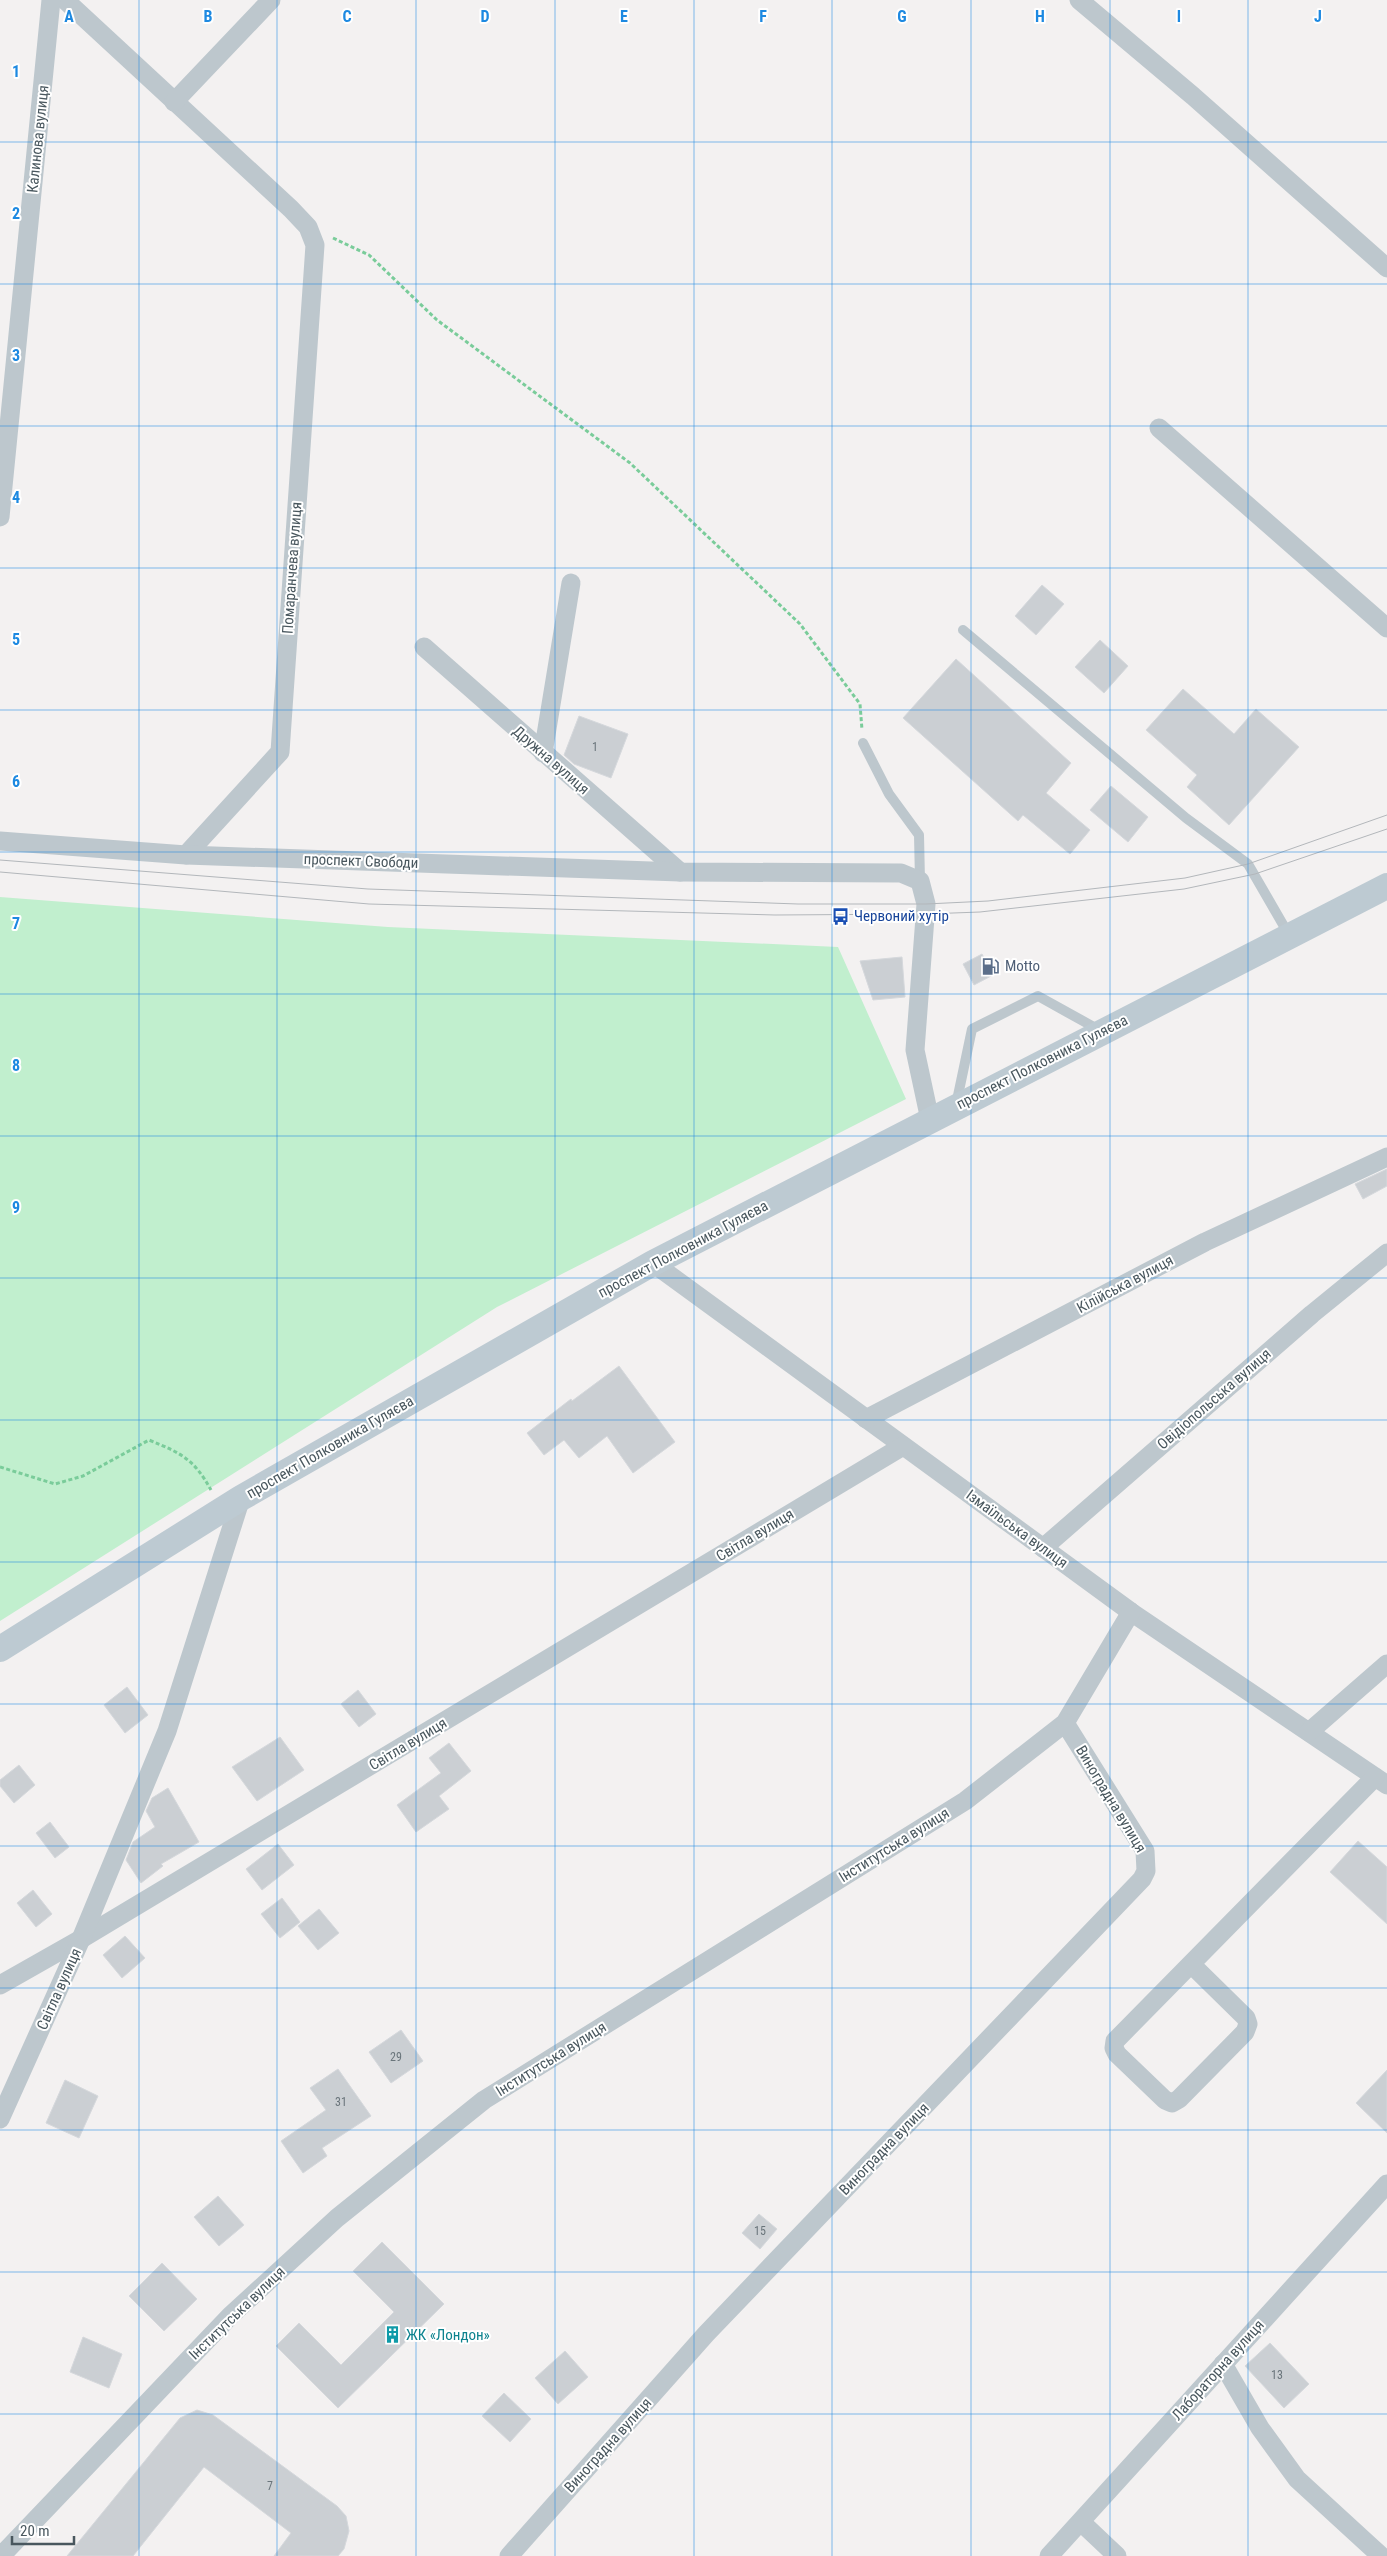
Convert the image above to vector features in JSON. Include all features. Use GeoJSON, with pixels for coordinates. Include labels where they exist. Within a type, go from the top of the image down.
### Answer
{"type":"FeatureCollection","features":[{"type":"Feature","properties":{"kind":"main road","name":"проспект Полковника Гуляєва"},"geometry":{"type":"LineString","coordinates":[[0,1649],[232,1504],[653,1263],[1387,886]]}},
{"type":"Feature","properties":{"kind":"street","name":"Калинова вулиця"},"geometry":{"type":"LineString","coordinates":[[0,517],[52,0]]}},
{"type":"Feature","properties":{"kind":"street"},"geometry":{"type":"LineString","coordinates":[[66,0],[174,102],[292,209],[308,227]]}},
{"type":"Feature","properties":{"kind":"street"},"geometry":{"type":"LineString","coordinates":[[174,102],[271,0]]}},
{"type":"Feature","properties":{"kind":"street"},"geometry":{"type":"LineString","coordinates":[[1079,0],[1193,96],[1387,268]]}},
{"type":"Feature","properties":{"kind":"street","name":"Помаранчева вулиця"},"geometry":{"type":"LineString","coordinates":[[186,855],[280,752],[315,245],[308,227]]}},
{"type":"Feature","properties":{"kind":"street"},"geometry":{"type":"LineString","coordinates":[[1159,428],[1387,628]]}},
{"type":"Feature","properties":{"kind":"street"},"geometry":{"type":"LineString","coordinates":[[543,753],[571,583]]}},
{"type":"Feature","properties":{"kind":"street","name":"Дружна вулиця"},"geometry":{"type":"LineString","coordinates":[[424,646],[680,872]]}},
{"type":"Feature","properties":{"kind":"street","name":"проспект Свободи"},"geometry":{"type":"LineString","coordinates":[[0,841],[186,855],[680,872],[901,873],[920,881]]}},
{"type":"Feature","properties":{"kind":"street"},"geometry":{"type":"LineString","coordinates":[[920,881],[926,904],[915,1050],[930,1120]]}},
{"type":"Feature","properties":{"kind":"street","name":"Кілійська вулиця"},"geometry":{"type":"LineString","coordinates":[[866,1419],[1205,1242],[1387,1157]]}},
{"type":"Feature","properties":{"kind":"street","name":"Овідіопольська вулиця"},"geometry":{"type":"LineString","coordinates":[[1043,1548],[1312,1314],[1387,1254]]}},
{"type":"Feature","properties":{"kind":"street","name":"Ізмаїльська вулиця"},"geometry":{"type":"LineString","coordinates":[[653,1263],[1131,1612],[1381,1781]]}},
{"type":"Feature","properties":{"kind":"street","name":"Світла вулиця"},"geometry":{"type":"LineString","coordinates":[[0,2120],[82,1939],[903,1446]]}},
{"type":"Feature","properties":{"kind":"street"},"geometry":{"type":"LineString","coordinates":[[0,1985],[82,1939],[168,1731],[232,1504]]}},
{"type":"Feature","properties":{"kind":"street","name":"Інститутська вулиця"},"geometry":{"type":"LineString","coordinates":[[1,2556],[230,2316],[337,2218],[484,2100],[965,1801],[1065,1723],[1131,1612]]}},
{"type":"Feature","properties":{"kind":"street"},"geometry":{"type":"LineString","coordinates":[[1309,1732],[1387,1664]]}},
{"type":"Feature","properties":{"kind":"street","name":"Виноградна вулиця"},"geometry":{"type":"LineString","coordinates":[[509,2556],[706,2334],[1142,1879],[1146,1870],[1145,1851],[1065,1723]]}},
{"type":"Feature","properties":{"kind":"street"},"geometry":{"type":"LineString","coordinates":[[1191,1964],[1246,2018],[1248,2024],[1245,2032],[1179,2099],[1172,2103],[1165,2100],[1124,2061],[1114,2048],[1115,2041],[1191,1964],[1381,1781]]}},
{"type":"Feature","properties":{"kind":"street","name":"Лабораторна вулиця"},"geometry":{"type":"LineString","coordinates":[[1049,2556],[1387,2184]]}},
{"type":"Feature","properties":{"kind":"street"},"geometry":{"type":"LineString","coordinates":[[1224,2364],[1260,2428],[1297,2479],[1381,2556]]}},
{"type":"Feature","properties":{"kind":"street"},"geometry":{"type":"LineString","coordinates":[[1081,2522],[1117,2556]]}},
{"type":"Feature","properties":{"kind":"lane"},"geometry":{"type":"LineString","coordinates":[[964,630],[1186,818],[1248,864],[1289,935]]}},
{"type":"Feature","properties":{"kind":"lane"},"geometry":{"type":"LineString","coordinates":[[863,743],[889,794],[919,835],[920,881]]}},
{"type":"Feature","properties":{"kind":"lane"},"geometry":{"type":"LineString","coordinates":[[955,1107],[972,1029],[1038,996],[1102,1031]]}},
{"type":"Feature","properties":{"kind":"path"},"geometry":{"type":"LineString","coordinates":[[308,227],[369,255],[437,320],[630,463],[800,624],[860,704],[863,743]]}},
{"type":"Feature","properties":{"kind":"path"},"geometry":{"type":"LineString","coordinates":[[0,1467],[54,1484],[83,1476],[149,1440],[179,1452],[232,1504]]}},
{"type":"Feature","properties":{"kind":"green space"},"geometry":{"type":"Polygon","coordinates":[[[0,897],[388,927],[838,947],[906,1099],[497,1307],[0,1621],[0,897]]]}},
{"type":"Feature","properties":{"kind":"building"},"geometry":{"type":"Polygon","coordinates":[[[1042,585],[1064,604],[1036,635],[1015,616],[1042,585]]]}},
{"type":"Feature","properties":{"kind":"building"},"geometry":{"type":"Polygon","coordinates":[[[1100,640],[1128,666],[1104,693],[1075,667],[1100,640]]]}},
{"type":"Feature","properties":{"kind":"building"},"geometry":{"type":"Polygon","coordinates":[[[956,659],[1071,763],[1046,793],[1090,830],[1070,854],[1023,815],[1018,821],[903,718],[956,659]]]}},
{"type":"Feature","properties":{"kind":"building"},"geometry":{"type":"Polygon","coordinates":[[[1183,689],[1234,734],[1256,709],[1299,747],[1229,825],[1187,787],[1197,775],[1146,730],[1183,689]]]}},
{"type":"Feature","properties":{"kind":"building"},"geometry":{"type":"Polygon","coordinates":[[[579,716],[628,734],[611,778],[574,764],[564,755],[579,716]]]}},
{"type":"Feature","properties":{"kind":"building"},"geometry":{"type":"Polygon","coordinates":[[[1111,786],[1148,817],[1128,842],[1090,810],[1111,786]]]}},
{"type":"Feature","properties":{"kind":"building"},"geometry":{"type":"Polygon","coordinates":[[[982,954],[993,975],[974,985],[963,964],[982,954]]]}},
{"type":"Feature","properties":{"kind":"building"},"geometry":{"type":"Polygon","coordinates":[[[902,957],[905,997],[873,1000],[860,961],[902,957]]]}},
{"type":"Feature","properties":{"kind":"building"},"geometry":{"type":"Polygon","coordinates":[[[1387,1169],[1387,1186],[1363,1199],[1355,1184],[1387,1169]]]}},
{"type":"Feature","properties":{"kind":"building"},"geometry":{"type":"Polygon","coordinates":[[[619,1366],[675,1442],[633,1473],[607,1436],[579,1458],[564,1440],[544,1455],[527,1433],[571,1399],[572,1401],[619,1366]]]}},
{"type":"Feature","properties":{"kind":"building"},"geometry":{"type":"Polygon","coordinates":[[[127,1687],[148,1715],[125,1733],[104,1705],[127,1687]]]}},
{"type":"Feature","properties":{"kind":"building"},"geometry":{"type":"Polygon","coordinates":[[[358,1690],[376,1714],[359,1727],[341,1704],[358,1690]]]}},
{"type":"Feature","properties":{"kind":"building"},"geometry":{"type":"Polygon","coordinates":[[[280,1737],[304,1770],[257,1801],[232,1767],[280,1737]]]}},
{"type":"Feature","properties":{"kind":"building"},"geometry":{"type":"Polygon","coordinates":[[[449,1743],[471,1771],[439,1796],[449,1809],[416,1832],[397,1805],[441,1773],[429,1758],[449,1743]]]}},
{"type":"Feature","properties":{"kind":"building"},"geometry":{"type":"Polygon","coordinates":[[[19,1765],[35,1785],[14,1803],[0,1786],[0,1780],[19,1765]]]}},
{"type":"Feature","properties":{"kind":"building"},"geometry":{"type":"Polygon","coordinates":[[[168,1788],[199,1842],[161,1864],[163,1866],[141,1883],[126,1860],[133,1842],[155,1827],[146,1811],[152,1798],[168,1788]]]}},
{"type":"Feature","properties":{"kind":"building"},"geometry":{"type":"Polygon","coordinates":[[[50,1822],[69,1847],[55,1858],[36,1833],[50,1822]]]}},
{"type":"Feature","properties":{"kind":"building"},"geometry":{"type":"Polygon","coordinates":[[[1358,1841],[1387,1867],[1387,1924],[1330,1872],[1358,1841]]]}},
{"type":"Feature","properties":{"kind":"building"},"geometry":{"type":"Polygon","coordinates":[[[278,1844],[294,1865],[262,1890],[246,1869],[278,1844]]]}},
{"type":"Feature","properties":{"kind":"building"},"geometry":{"type":"Polygon","coordinates":[[[33,1890],[52,1914],[36,1927],[17,1903],[33,1890]]]}},
{"type":"Feature","properties":{"kind":"building"},"geometry":{"type":"Polygon","coordinates":[[[282,1898],[300,1922],[280,1938],[261,1914],[282,1898]]]}},
{"type":"Feature","properties":{"kind":"building"},"geometry":{"type":"Polygon","coordinates":[[[319,1909],[339,1933],[318,1950],[298,1926],[319,1909]]]}},
{"type":"Feature","properties":{"kind":"building"},"geometry":{"type":"Polygon","coordinates":[[[125,1936],[145,1958],[122,1978],[103,1955],[125,1936]]]}},
{"type":"Feature","properties":{"kind":"building"},"geometry":{"type":"Polygon","coordinates":[[[401,2030],[423,2061],[391,2083],[369,2052],[401,2030]]]}},
{"type":"Feature","properties":{"kind":"building"},"geometry":{"type":"Polygon","coordinates":[[[338,2069],[371,2116],[322,2148],[327,2156],[303,2173],[281,2141],[326,2110],[310,2088],[338,2069]]]}},
{"type":"Feature","properties":{"kind":"building"},"geometry":{"type":"Polygon","coordinates":[[[1387,2070],[1387,2133],[1356,2103],[1387,2070]]]}},
{"type":"Feature","properties":{"kind":"building"},"geometry":{"type":"Polygon","coordinates":[[[65,2080],[98,2096],[79,2138],[46,2123],[65,2080]]]}},
{"type":"Feature","properties":{"kind":"building"},"geometry":{"type":"Polygon","coordinates":[[[218,2196],[244,2225],[219,2246],[194,2217],[218,2196]]]}},
{"type":"Feature","properties":{"kind":"building"},"geometry":{"type":"Polygon","coordinates":[[[759,2214],[777,2229],[760,2249],[742,2233],[759,2214]]]}},
{"type":"Feature","properties":{"kind":"building","name":"ЖК «Лондон»"},"geometry":{"type":"Polygon","coordinates":[[[382,2242],[444,2304],[338,2408],[276,2346],[299,2323],[341,2365],[394,2312],[353,2271],[382,2242]]]}},
{"type":"Feature","properties":{"kind":"building"},"geometry":{"type":"Polygon","coordinates":[[[162,2263],[197,2299],[164,2331],[129,2296],[162,2263]]]}},
{"type":"Feature","properties":{"kind":"building"},"geometry":{"type":"Polygon","coordinates":[[[83,2337],[122,2354],[109,2388],[70,2372],[83,2337]]]}},
{"type":"Feature","properties":{"kind":"building"},"geometry":{"type":"Polygon","coordinates":[[[1270,2343],[1309,2384],[1284,2408],[1245,2366],[1270,2343]]]}},
{"type":"Feature","properties":{"kind":"building"},"geometry":{"type":"Polygon","coordinates":[[[565,2351],[588,2377],[558,2404],[535,2378],[565,2351]]]}},
{"type":"Feature","properties":{"kind":"building"},"geometry":{"type":"Polygon","coordinates":[[[504,2393],[531,2419],[510,2442],[482,2416],[504,2393]]]}},
{"type":"Feature","properties":{"kind":"building"},"geometry":{"type":"Polygon","coordinates":[[[197,2410],[213,2415],[337,2506],[346,2516],[349,2531],[344,2549],[338,2556],[274,2556],[291,2533],[204,2467],[133,2556],[67,2556],[180,2418],[197,2410]]]}},
{"type":"Feature","properties":{"kind":"tram line"},"geometry":{"type":"LineString","coordinates":[[0,860],[368,889],[798,904],[926,904],[988,901],[1185,878],[1248,864],[1387,815]]}},
{"type":"Feature","properties":{"kind":"tram line"},"geometry":{"type":"LineString","coordinates":[[0,872],[369,904],[775,915],[926,914],[980,912],[1184,889],[1255,874],[1387,829]]}},
{"type":"Feature","properties":{"kind":"place","name":"Червоний хутір"},"geometry":{"type":"Point","coordinates":[840,916]}},
{"type":"Feature","properties":{"kind":"place","name":"Motto"},"geometry":{"type":"Point","coordinates":[991,966]}},
{"type":"Feature","properties":{"kind":"place","name":"ЖК «Лондон»"},"geometry":{"type":"Point","coordinates":[392,2335]}}]}
